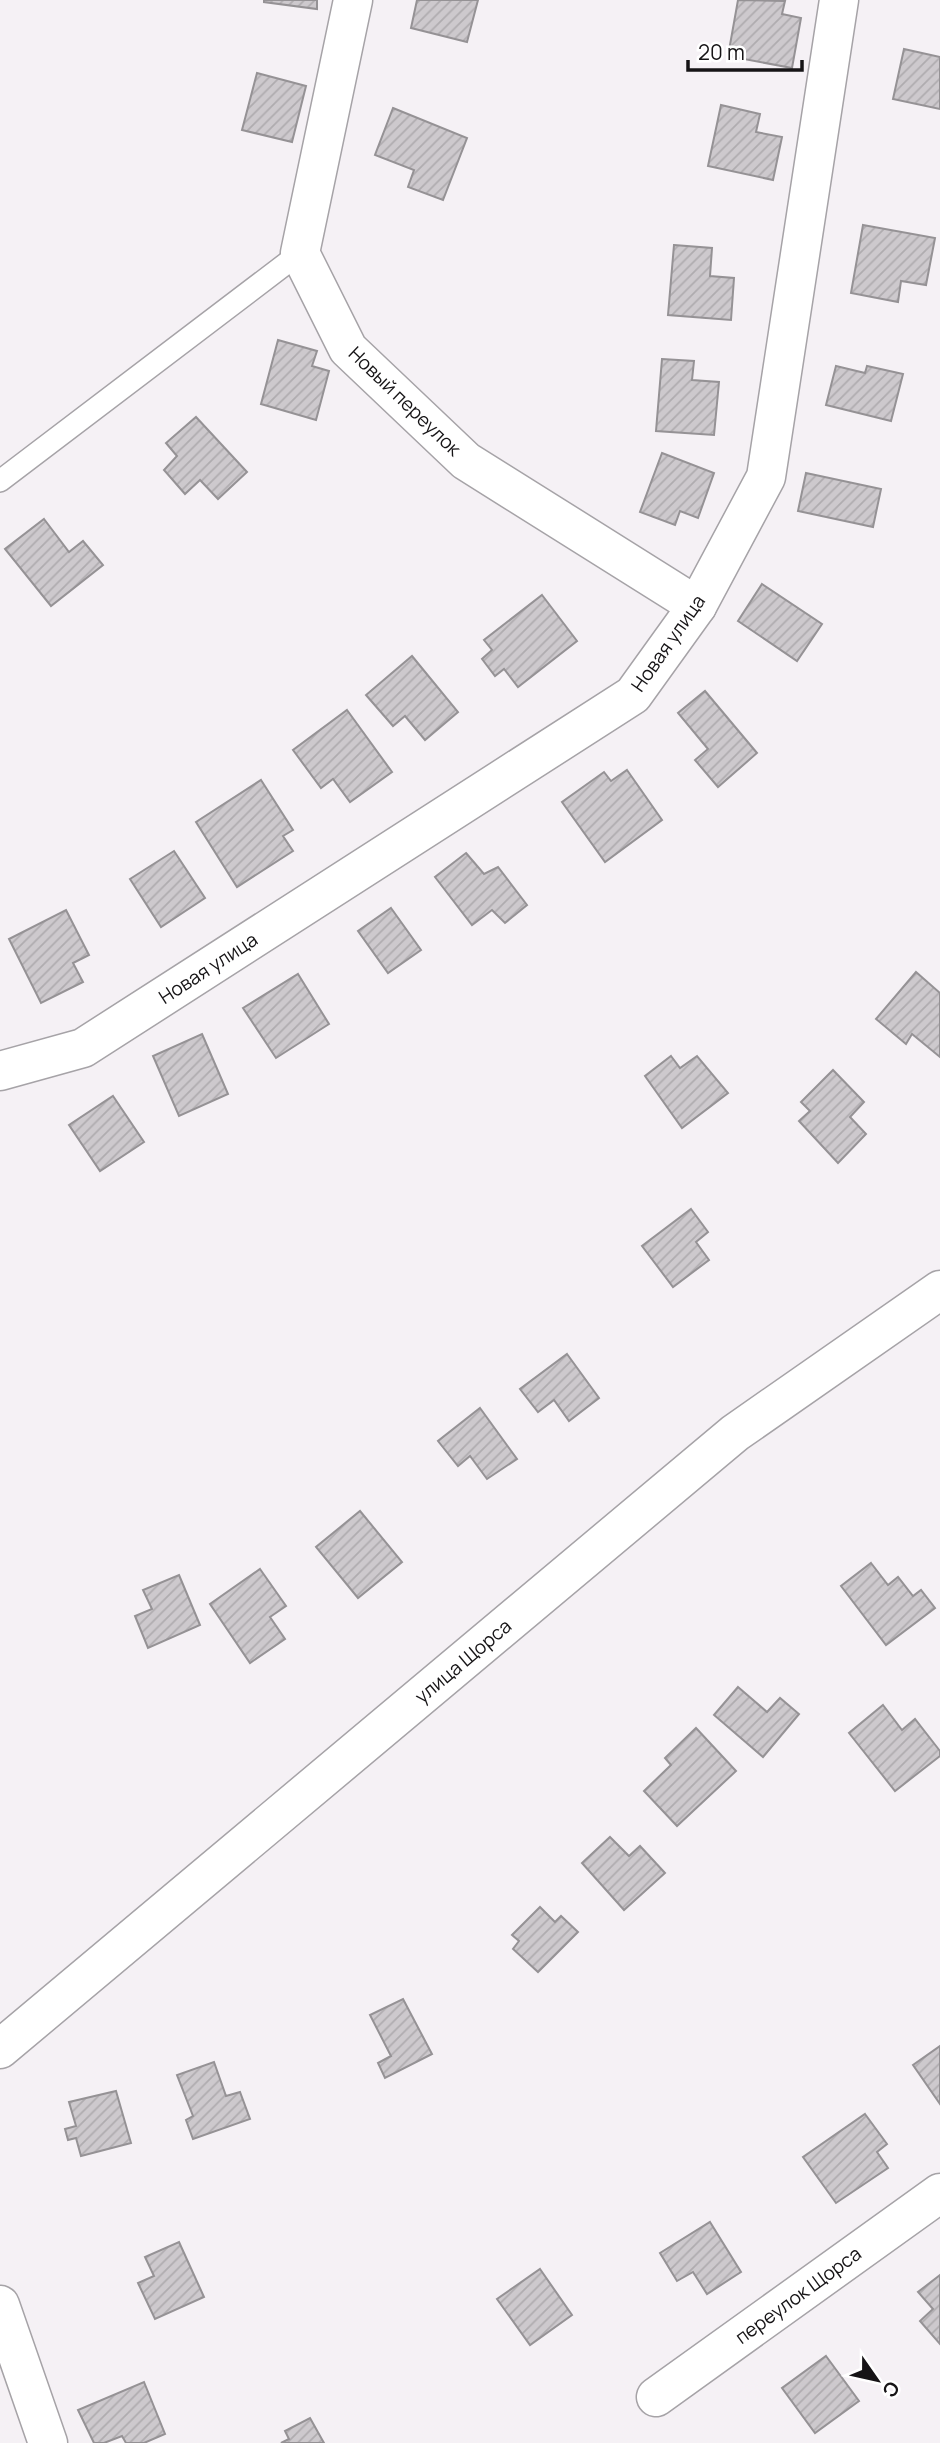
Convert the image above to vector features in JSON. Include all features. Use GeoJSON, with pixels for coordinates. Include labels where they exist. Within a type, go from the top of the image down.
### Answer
{"type":"FeatureCollection","features":[{"type":"Feature","properties":{"kind":"street"},"geometry":{"type":"LineString","coordinates":[[300,253],[353,0]]}},
{"type":"Feature","properties":{"kind":"street","name":"Новая улица"},"geometry":{"type":"LineString","coordinates":[[0,1071],[83,1048],[633,695],[697,606],[766,477],[839,0]]}},
{"type":"Feature","properties":{"kind":"street","name":"Новый переулок"},"geometry":{"type":"LineString","coordinates":[[300,253],[348,349],[466,461],[697,606]]}},
{"type":"Feature","properties":{"kind":"street","name":"улица Щорса"},"geometry":{"type":"LineString","coordinates":[[0,2049],[736,1433],[940,1290]]}},
{"type":"Feature","properties":{"kind":"street","name":"переулок Щорса"},"geometry":{"type":"LineString","coordinates":[[656,2397],[940,2193]]}},
{"type":"Feature","properties":{"kind":"street"},"geometry":{"type":"LineString","coordinates":[[2,2318],[48,2443]]}},
{"type":"Feature","properties":{"kind":"lane"},"geometry":{"type":"LineString","coordinates":[[0,481],[300,253]]}},
{"type":"Feature","properties":{"kind":"building"},"geometry":{"type":"Polygon","coordinates":[[[317,0],[317,9],[264,2],[317,0]]]}},
{"type":"Feature","properties":{"kind":"building"},"geometry":{"type":"Polygon","coordinates":[[[417,0],[478,0],[467,42],[411,28],[417,0]]]}},
{"type":"Feature","properties":{"kind":"building"},"geometry":{"type":"Polygon","coordinates":[[[738,0],[785,1],[782,14],[801,18],[792,68],[728,56],[738,0]]]}},
{"type":"Feature","properties":{"kind":"building"},"geometry":{"type":"Polygon","coordinates":[[[904,49],[940,57],[940,109],[893,99],[904,49]]]}},
{"type":"Feature","properties":{"kind":"building"},"geometry":{"type":"Polygon","coordinates":[[[257,73],[306,86],[292,142],[242,130],[257,73]]]}},
{"type":"Feature","properties":{"kind":"building"},"geometry":{"type":"Polygon","coordinates":[[[721,105],[760,114],[756,132],[782,137],[773,180],[708,166],[721,105]]]}},
{"type":"Feature","properties":{"kind":"building"},"geometry":{"type":"Polygon","coordinates":[[[393,108],[467,138],[443,200],[408,187],[414,170],[375,155],[393,108]]]}},
{"type":"Feature","properties":{"kind":"building"},"geometry":{"type":"Polygon","coordinates":[[[863,225],[935,238],[926,285],[901,281],[898,302],[851,293],[863,225]]]}},
{"type":"Feature","properties":{"kind":"building"},"geometry":{"type":"Polygon","coordinates":[[[674,245],[712,248],[710,276],[734,278],[731,320],[668,315],[674,245]]]}},
{"type":"Feature","properties":{"kind":"building"},"geometry":{"type":"Polygon","coordinates":[[[278,340],[317,351],[312,366],[329,371],[316,420],[261,404],[278,340]]]}},
{"type":"Feature","properties":{"kind":"building"},"geometry":{"type":"Polygon","coordinates":[[[662,359],[694,361],[692,380],[719,382],[714,435],[656,431],[662,359]]]}},
{"type":"Feature","properties":{"kind":"building"},"geometry":{"type":"Polygon","coordinates":[[[836,366],[865,373],[867,366],[903,374],[891,421],[826,405],[836,366]]]}},
{"type":"Feature","properties":{"kind":"building"},"geometry":{"type":"Polygon","coordinates":[[[196,417],[247,472],[218,499],[200,480],[185,494],[164,470],[177,456],[166,443],[196,417]]]}},
{"type":"Feature","properties":{"kind":"building"},"geometry":{"type":"Polygon","coordinates":[[[662,453],[714,473],[698,518],[680,511],[675,525],[640,512],[662,453]]]}},
{"type":"Feature","properties":{"kind":"building"},"geometry":{"type":"Polygon","coordinates":[[[806,473],[881,489],[873,527],[798,511],[806,473]]]}},
{"type":"Feature","properties":{"kind":"building"},"geometry":{"type":"Polygon","coordinates":[[[44,519],[69,552],[83,541],[103,565],[51,606],[5,549],[44,519]]]}},
{"type":"Feature","properties":{"kind":"building"},"geometry":{"type":"Polygon","coordinates":[[[762,584],[822,624],[797,661],[738,621],[762,584]]]}},
{"type":"Feature","properties":{"kind":"building"},"geometry":{"type":"Polygon","coordinates":[[[542,595],[577,641],[518,687],[504,669],[495,676],[482,659],[492,650],[484,640],[542,595]]]}},
{"type":"Feature","properties":{"kind":"building"},"geometry":{"type":"Polygon","coordinates":[[[412,656],[458,712],[425,740],[405,716],[393,726],[366,695],[412,656]]]}},
{"type":"Feature","properties":{"kind":"building"},"geometry":{"type":"Polygon","coordinates":[[[705,691],[757,753],[718,787],[695,760],[708,749],[678,713],[705,691]]]}},
{"type":"Feature","properties":{"kind":"building"},"geometry":{"type":"Polygon","coordinates":[[[347,710],[392,772],[350,802],[333,779],[321,788],[293,750],[347,710]]]}},
{"type":"Feature","properties":{"kind":"building"},"geometry":{"type":"Polygon","coordinates":[[[627,770],[662,820],[605,862],[562,802],[604,772],[611,781],[627,770]]]}},
{"type":"Feature","properties":{"kind":"building"},"geometry":{"type":"Polygon","coordinates":[[[261,780],[293,830],[283,836],[293,851],[237,887],[196,822],[261,780]]]}},
{"type":"Feature","properties":{"kind":"building"},"geometry":{"type":"Polygon","coordinates":[[[174,851],[205,898],[161,927],[130,879],[174,851]]]}},
{"type":"Feature","properties":{"kind":"building"},"geometry":{"type":"Polygon","coordinates":[[[466,853],[484,874],[498,867],[527,905],[505,923],[492,910],[472,925],[435,877],[466,853]]]}},
{"type":"Feature","properties":{"kind":"building"},"geometry":{"type":"Polygon","coordinates":[[[391,908],[421,950],[388,973],[358,931],[391,908]]]}},
{"type":"Feature","properties":{"kind":"building"},"geometry":{"type":"Polygon","coordinates":[[[66,910],[89,955],[73,963],[83,982],[41,1003],[9,939],[66,910]]]}},
{"type":"Feature","properties":{"kind":"building"},"geometry":{"type":"Polygon","coordinates":[[[916,972],[940,993],[940,1057],[912,1034],[906,1044],[876,1019],[916,972]]]}},
{"type":"Feature","properties":{"kind":"building"},"geometry":{"type":"Polygon","coordinates":[[[298,974],[329,1024],[276,1058],[243,1008],[298,974]]]}},
{"type":"Feature","properties":{"kind":"building"},"geometry":{"type":"Polygon","coordinates":[[[202,1034],[228,1094],[179,1116],[153,1056],[202,1034]]]}},
{"type":"Feature","properties":{"kind":"building"},"geometry":{"type":"Polygon","coordinates":[[[671,1056],[680,1068],[697,1056],[728,1093],[682,1128],[645,1076],[671,1056]]]}},
{"type":"Feature","properties":{"kind":"building"},"geometry":{"type":"Polygon","coordinates":[[[833,1070],[864,1102],[850,1117],[866,1134],[838,1163],[799,1121],[810,1111],[801,1102],[833,1070]]]}},
{"type":"Feature","properties":{"kind":"building"},"geometry":{"type":"Polygon","coordinates":[[[113,1096],[144,1142],[100,1171],[69,1125],[113,1096]]]}},
{"type":"Feature","properties":{"kind":"building"},"geometry":{"type":"Polygon","coordinates":[[[691,1209],[708,1232],[696,1242],[709,1260],[673,1287],[642,1246],[691,1209]]]}},
{"type":"Feature","properties":{"kind":"building"},"geometry":{"type":"Polygon","coordinates":[[[567,1354],[599,1398],[569,1421],[554,1400],[538,1412],[520,1389],[567,1354]]]}},
{"type":"Feature","properties":{"kind":"building"},"geometry":{"type":"Polygon","coordinates":[[[480,1408],[517,1459],[487,1479],[470,1456],[458,1466],[438,1441],[480,1408]]]}},
{"type":"Feature","properties":{"kind":"building"},"geometry":{"type":"Polygon","coordinates":[[[360,1511],[402,1562],[358,1598],[316,1547],[360,1511]]]}},
{"type":"Feature","properties":{"kind":"building"},"geometry":{"type":"Polygon","coordinates":[[[871,1563],[888,1585],[898,1577],[913,1596],[921,1590],[935,1608],[886,1645],[841,1586],[871,1563]]]}},
{"type":"Feature","properties":{"kind":"building"},"geometry":{"type":"Polygon","coordinates":[[[260,1569],[286,1606],[270,1617],[285,1639],[250,1663],[210,1604],[260,1569]]]}},
{"type":"Feature","properties":{"kind":"building"},"geometry":{"type":"Polygon","coordinates":[[[179,1575],[200,1625],[148,1648],[135,1616],[152,1609],[143,1590],[179,1575]]]}},
{"type":"Feature","properties":{"kind":"building"},"geometry":{"type":"Polygon","coordinates":[[[738,1687],[767,1712],[780,1698],[799,1714],[763,1757],[714,1715],[738,1687]]]}},
{"type":"Feature","properties":{"kind":"building"},"geometry":{"type":"Polygon","coordinates":[[[883,1705],[902,1730],[915,1719],[940,1751],[940,1756],[895,1791],[849,1733],[883,1705]]]}},
{"type":"Feature","properties":{"kind":"building"},"geometry":{"type":"Polygon","coordinates":[[[696,1728],[736,1771],[677,1826],[644,1791],[671,1765],[665,1758],[696,1728]]]}},
{"type":"Feature","properties":{"kind":"building"},"geometry":{"type":"Polygon","coordinates":[[[610,1837],[629,1856],[640,1846],[665,1873],[624,1910],[582,1863],[610,1837]]]}},
{"type":"Feature","properties":{"kind":"building"},"geometry":{"type":"Polygon","coordinates":[[[540,1907],[555,1922],[561,1916],[578,1932],[538,1972],[513,1949],[519,1941],[512,1935],[540,1907]]]}},
{"type":"Feature","properties":{"kind":"building"},"geometry":{"type":"Polygon","coordinates":[[[403,1999],[432,2054],[385,2078],[378,2063],[391,2056],[370,2015],[403,1999]]]}},
{"type":"Feature","properties":{"kind":"building"},"geometry":{"type":"Polygon","coordinates":[[[940,2046],[940,2104],[913,2065],[940,2046]]]}},
{"type":"Feature","properties":{"kind":"building"},"geometry":{"type":"Polygon","coordinates":[[[214,2062],[226,2096],[240,2092],[250,2119],[193,2139],[186,2120],[193,2116],[177,2075],[214,2062]]]}},
{"type":"Feature","properties":{"kind":"building"},"geometry":{"type":"Polygon","coordinates":[[[116,2091],[131,2143],[81,2156],[76,2138],[68,2140],[65,2129],[76,2126],[69,2102],[116,2091]]]}},
{"type":"Feature","properties":{"kind":"building"},"geometry":{"type":"Polygon","coordinates":[[[865,2114],[887,2144],[877,2152],[888,2168],[836,2203],[803,2157],[865,2114]]]}},
{"type":"Feature","properties":{"kind":"building"},"geometry":{"type":"Polygon","coordinates":[[[710,2222],[741,2272],[707,2294],[693,2272],[677,2281],[660,2253],[710,2222]]]}},
{"type":"Feature","properties":{"kind":"building"},"geometry":{"type":"Polygon","coordinates":[[[179,2242],[204,2297],[155,2319],[138,2283],[154,2276],[145,2257],[179,2242]]]}},
{"type":"Feature","properties":{"kind":"building"},"geometry":{"type":"Polygon","coordinates":[[[540,2269],[572,2315],[530,2345],[497,2299],[540,2269]]]}},
{"type":"Feature","properties":{"kind":"building"},"geometry":{"type":"Polygon","coordinates":[[[940,2275],[940,2344],[920,2321],[933,2309],[918,2292],[940,2275]]]}},
{"type":"Feature","properties":{"kind":"building"},"geometry":{"type":"Polygon","coordinates":[[[826,2356],[859,2401],[815,2433],[782,2388],[826,2356]]]}},
{"type":"Feature","properties":{"kind":"building"},"geometry":{"type":"Polygon","coordinates":[[[144,2382],[165,2434],[144,2443],[126,2443],[122,2436],[104,2443],[94,2443],[78,2410],[144,2382]]]}},
{"type":"Feature","properties":{"kind":"building"},"geometry":{"type":"Polygon","coordinates":[[[310,2418],[324,2443],[281,2443],[289,2439],[285,2431],[310,2418]]]}}]}
